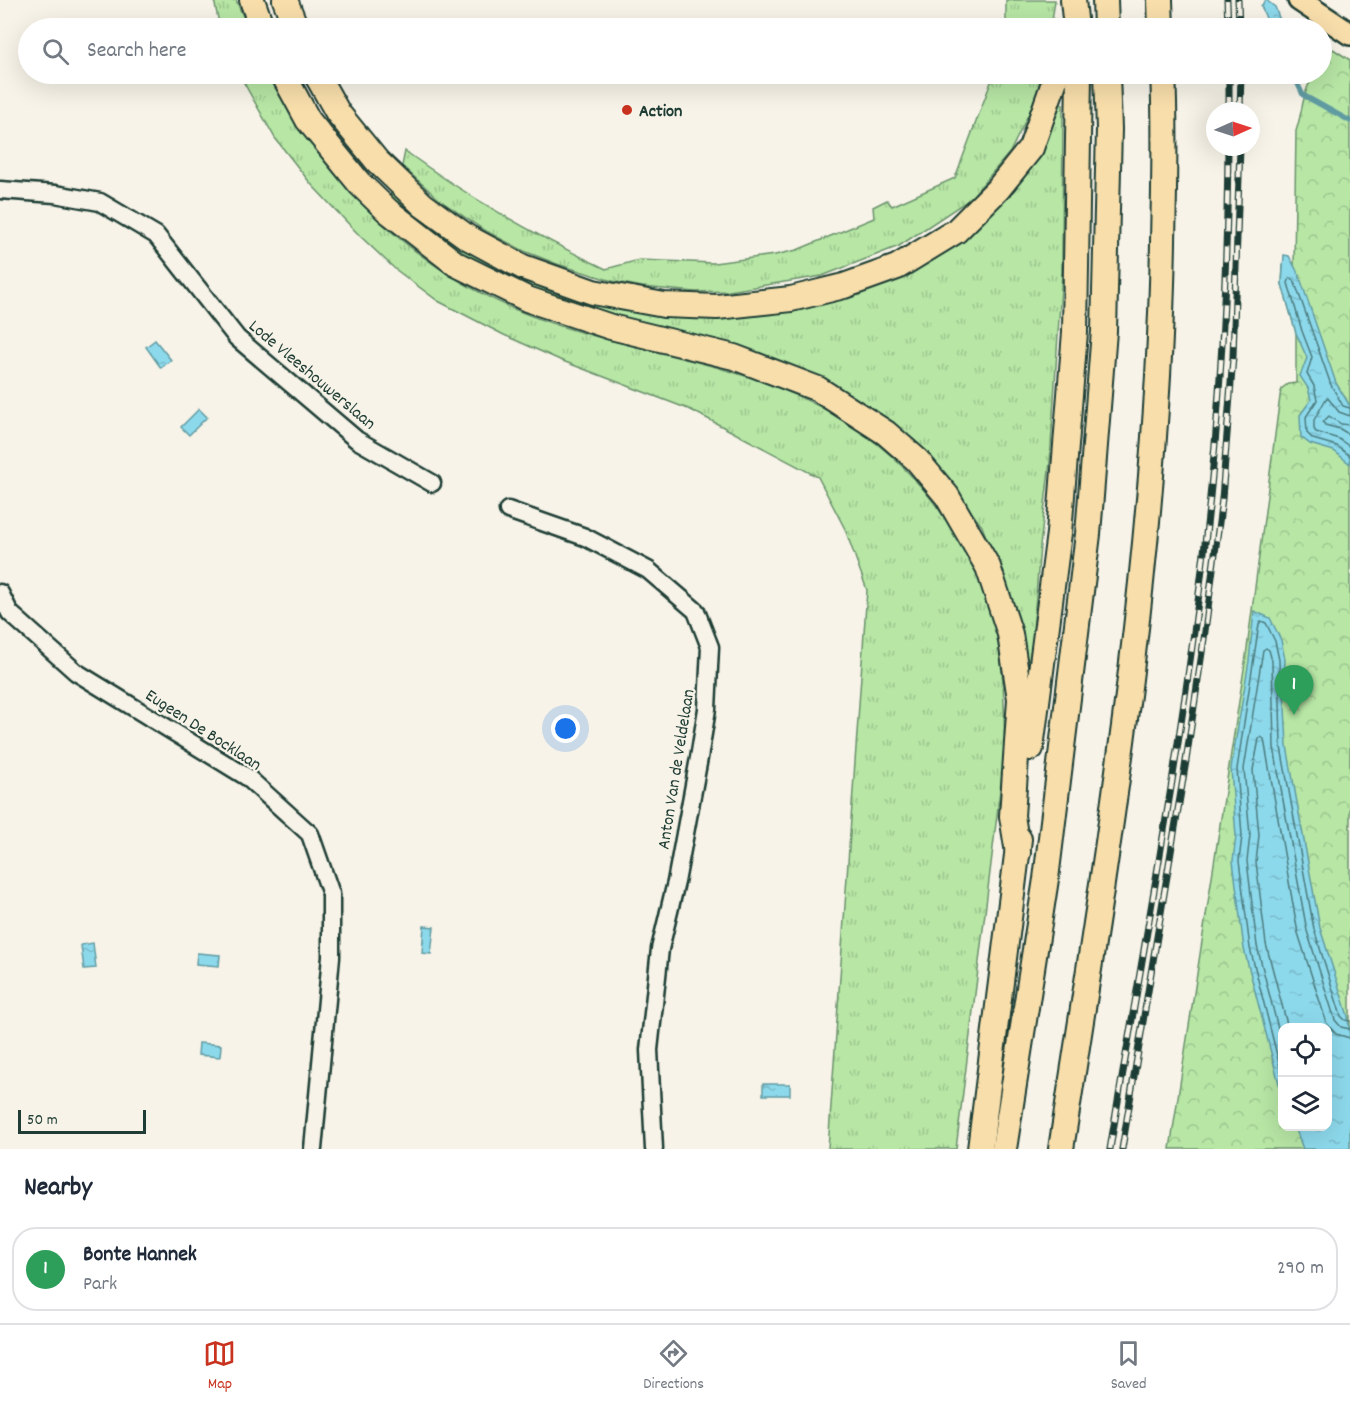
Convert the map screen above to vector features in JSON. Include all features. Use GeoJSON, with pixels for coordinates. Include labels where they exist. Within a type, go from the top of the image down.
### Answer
{"type":"FeatureCollection","features":[{"type":"Feature","properties":{"kind":"highway"},"geometry":{"type":"LineString","coordinates":[[252,0],[258,18]]}},
{"type":"Feature","properties":{"kind":"highway"},"geometry":{"type":"LineString","coordinates":[[285,0],[292,18]]}},
{"type":"Feature","properties":{"kind":"highway"},"geometry":{"type":"LineString","coordinates":[[1068,18],[1071,0]]}},
{"type":"Feature","properties":{"kind":"highway"},"geometry":{"type":"LineString","coordinates":[[1071,0],[1074,18]]}},
{"type":"Feature","properties":{"kind":"highway"},"geometry":{"type":"LineString","coordinates":[[1105,0],[1106,18]]}},
{"type":"Feature","properties":{"kind":"highway"},"geometry":{"type":"LineString","coordinates":[[1160,0],[1161,18]]}},
{"type":"Feature","properties":{"kind":"highway"},"geometry":{"type":"LineString","coordinates":[[288,84],[308,120],[360,184],[388,211],[456,264],[527,299],[611,327],[734,357],[818,389],[886,433],[917,460],[947,496],[988,567],[1010,634],[1020,699],[1012,816],[1017,854]]}},
{"type":"Feature","properties":{"kind":"highway"},"geometry":{"type":"LineString","coordinates":[[322,84],[338,113],[377,161],[423,205],[467,237],[523,267],[593,292],[664,305],[717,307],[791,299],[844,286],[897,267],[956,231],[998,189],[1031,148],[1053,84]]}},
{"type":"Feature","properties":{"kind":"highway"},"geometry":{"type":"LineString","coordinates":[[980,1149],[1059,533],[1075,332],[1079,84]]}},
{"type":"Feature","properties":{"kind":"highway"},"geometry":{"type":"LineString","coordinates":[[1004,1149],[1046,879],[1088,534],[1104,331],[1109,129],[1107,84]]}},
{"type":"Feature","properties":{"kind":"highway"},"geometry":{"type":"LineString","coordinates":[[1061,1149],[1128,702],[1149,520],[1162,336],[1166,123],[1164,84]]}},
{"type":"Feature","properties":{"kind":"main road"},"geometry":{"type":"LineString","coordinates":[[1299,0],[1326,18]]}},
{"type":"Feature","properties":{"kind":"main road"},"geometry":{"type":"LineString","coordinates":[[1332,22],[1350,34]]}},
{"type":"Feature","properties":{"kind":"street","name":"Lode Vleeshouwerslaan"},"geometry":{"type":"LineString","coordinates":[[0,190],[55,194],[100,202],[156,235],[237,338],[357,440],[432,483]]}},
{"type":"Feature","properties":{"kind":"street","name":"Anton Van de Veldelaan"},"geometry":{"type":"LineString","coordinates":[[508,510],[585,537],[648,570],[696,611],[710,647],[707,709],[701,748],[676,882],[660,949],[649,1050],[654,1149]]}},
{"type":"Feature","properties":{"kind":"street","name":"Eugeen De Bocklaan"},"geometry":{"type":"LineString","coordinates":[[0,593],[10,613],[76,672],[247,777],[310,834],[331,894],[331,957],[313,1149]]}},
{"type":"Feature","properties":{"kind":"green space"},"geometry":{"type":"Polygon","coordinates":[[[214,0],[236,0],[244,18],[218,18],[214,0]]]}},
{"type":"Feature","properties":{"kind":"green space"},"geometry":{"type":"Polygon","coordinates":[[[1006,0],[1055,0],[1052,18],[1006,18],[1006,0]]]}},
{"type":"Feature","properties":{"kind":"green space"},"geometry":{"type":"Polygon","coordinates":[[[1333,49],[1350,60],[1350,1149],[1170,1149],[1246,656],[1281,389],[1288,384],[1296,383],[1296,333],[1282,284],[1283,266],[1294,266],[1296,131],[1310,84],[1332,84],[1333,49]]]}},
{"type":"Feature","properties":{"kind":"green space"},"geometry":{"type":"Polygon","coordinates":[[[245,84],[274,84],[313,147],[340,180],[370,212],[436,266],[473,289],[537,318],[590,335],[723,369],[792,394],[824,409],[853,426],[880,446],[905,469],[929,496],[951,527],[978,575],[994,624],[1003,681],[1004,719],[1004,758],[956,1149],[828,1149],[867,590],[845,529],[818,477],[691,410],[560,360],[504,335],[438,301],[395,269],[360,236],[311,184],[275,138],[245,84]]]}},
{"type":"Feature","properties":{"kind":"green space"},"geometry":{"type":"Polygon","coordinates":[[[990,84],[1039,84],[1035,101],[1010,152],[970,199],[899,246],[822,276],[729,291],[696,292],[642,287],[612,281],[557,264],[524,251],[484,230],[441,201],[402,166],[405,151],[503,215],[606,269],[639,260],[714,263],[797,250],[874,218],[873,207],[887,200],[892,206],[955,178],[990,84]]]}},
{"type":"Feature","properties":{"kind":"green space"},"geometry":{"type":"Polygon","coordinates":[[[1063,104],[1062,271],[1050,462],[1040,546],[1030,669],[1025,669],[1010,601],[982,526],[942,474],[875,413],[544,296],[470,262],[386,197],[399,192],[534,279],[791,307],[983,219],[1014,189],[1037,156],[1063,104]]]}},
{"type":"Feature","properties":{"kind":"water"},"geometry":{"type":"Polygon","coordinates":[[[1266,0],[1275,7],[1279,18],[1266,18],[1261,6],[1266,0]]]}},
{"type":"Feature","properties":{"kind":"water"},"geometry":{"type":"Polygon","coordinates":[[[1284,255],[1289,256],[1299,275],[1336,383],[1350,406],[1350,464],[1334,451],[1310,444],[1301,437],[1300,415],[1311,400],[1308,388],[1300,376],[1307,358],[1296,333],[1282,284],[1284,255]]]}},
{"type":"Feature","properties":{"kind":"water"},"geometry":{"type":"Polygon","coordinates":[[[155,340],[171,360],[161,368],[146,347],[155,340]]]}},
{"type":"Feature","properties":{"kind":"water"},"geometry":{"type":"Polygon","coordinates":[[[199,409],[207,417],[189,435],[181,427],[199,409]]]}},
{"type":"Feature","properties":{"kind":"water"},"geometry":{"type":"Polygon","coordinates":[[[1254,611],[1270,618],[1281,640],[1285,660],[1287,746],[1296,797],[1320,928],[1348,1016],[1350,1149],[1303,1149],[1296,1131],[1332,1131],[1332,1023],[1278,1023],[1278,1080],[1244,949],[1233,861],[1236,836],[1231,768],[1249,661],[1254,611]]]}},
{"type":"Feature","properties":{"kind":"water"},"geometry":{"type":"Polygon","coordinates":[[[424,926],[434,927],[431,954],[422,953],[424,926]]]}},
{"type":"Feature","properties":{"kind":"water"},"geometry":{"type":"Polygon","coordinates":[[[93,943],[96,968],[84,969],[81,945],[93,943]]]}},
{"type":"Feature","properties":{"kind":"water"},"geometry":{"type":"Polygon","coordinates":[[[197,953],[220,955],[219,966],[196,964],[197,953]]]}},
{"type":"Feature","properties":{"kind":"water"},"geometry":{"type":"Polygon","coordinates":[[[199,1043],[221,1045],[220,1057],[198,1055],[199,1043]]]}},
{"type":"Feature","properties":{"kind":"water"},"geometry":{"type":"Polygon","coordinates":[[[763,1084],[790,1084],[790,1095],[763,1095],[763,1084]]]}},
{"type":"Feature","properties":{"kind":"waterway"},"geometry":{"type":"LineString","coordinates":[[1298,84],[1303,95],[1350,121]]}},
{"type":"Feature","properties":{"kind":"railway"},"geometry":{"type":"LineString","coordinates":[[1227,0],[1228,18]]}},
{"type":"Feature","properties":{"kind":"railway"},"geometry":{"type":"LineString","coordinates":[[1238,0],[1239,18]]}},
{"type":"Feature","properties":{"kind":"railway"},"geometry":{"type":"LineString","coordinates":[[1229,84],[1229,102]]}},
{"type":"Feature","properties":{"kind":"railway"},"geometry":{"type":"LineString","coordinates":[[1240,102],[1241,84]]}},
{"type":"Feature","properties":{"kind":"railway"},"geometry":{"type":"LineString","coordinates":[[1110,1149],[1178,742],[1201,579],[1221,366],[1228,156]]}},
{"type":"Feature","properties":{"kind":"railway"},"geometry":{"type":"LineString","coordinates":[[1122,1149],[1186,761],[1222,499],[1233,357],[1240,156]]}},
{"type":"Feature","properties":{"kind":"place","name":"Action"},"geometry":{"type":"Point","coordinates":[627,110]}},
{"type":"Feature","properties":{"kind":"place","name":"Bonte Hannek"},"geometry":{"type":"Point","coordinates":[1294,715]}}]}
